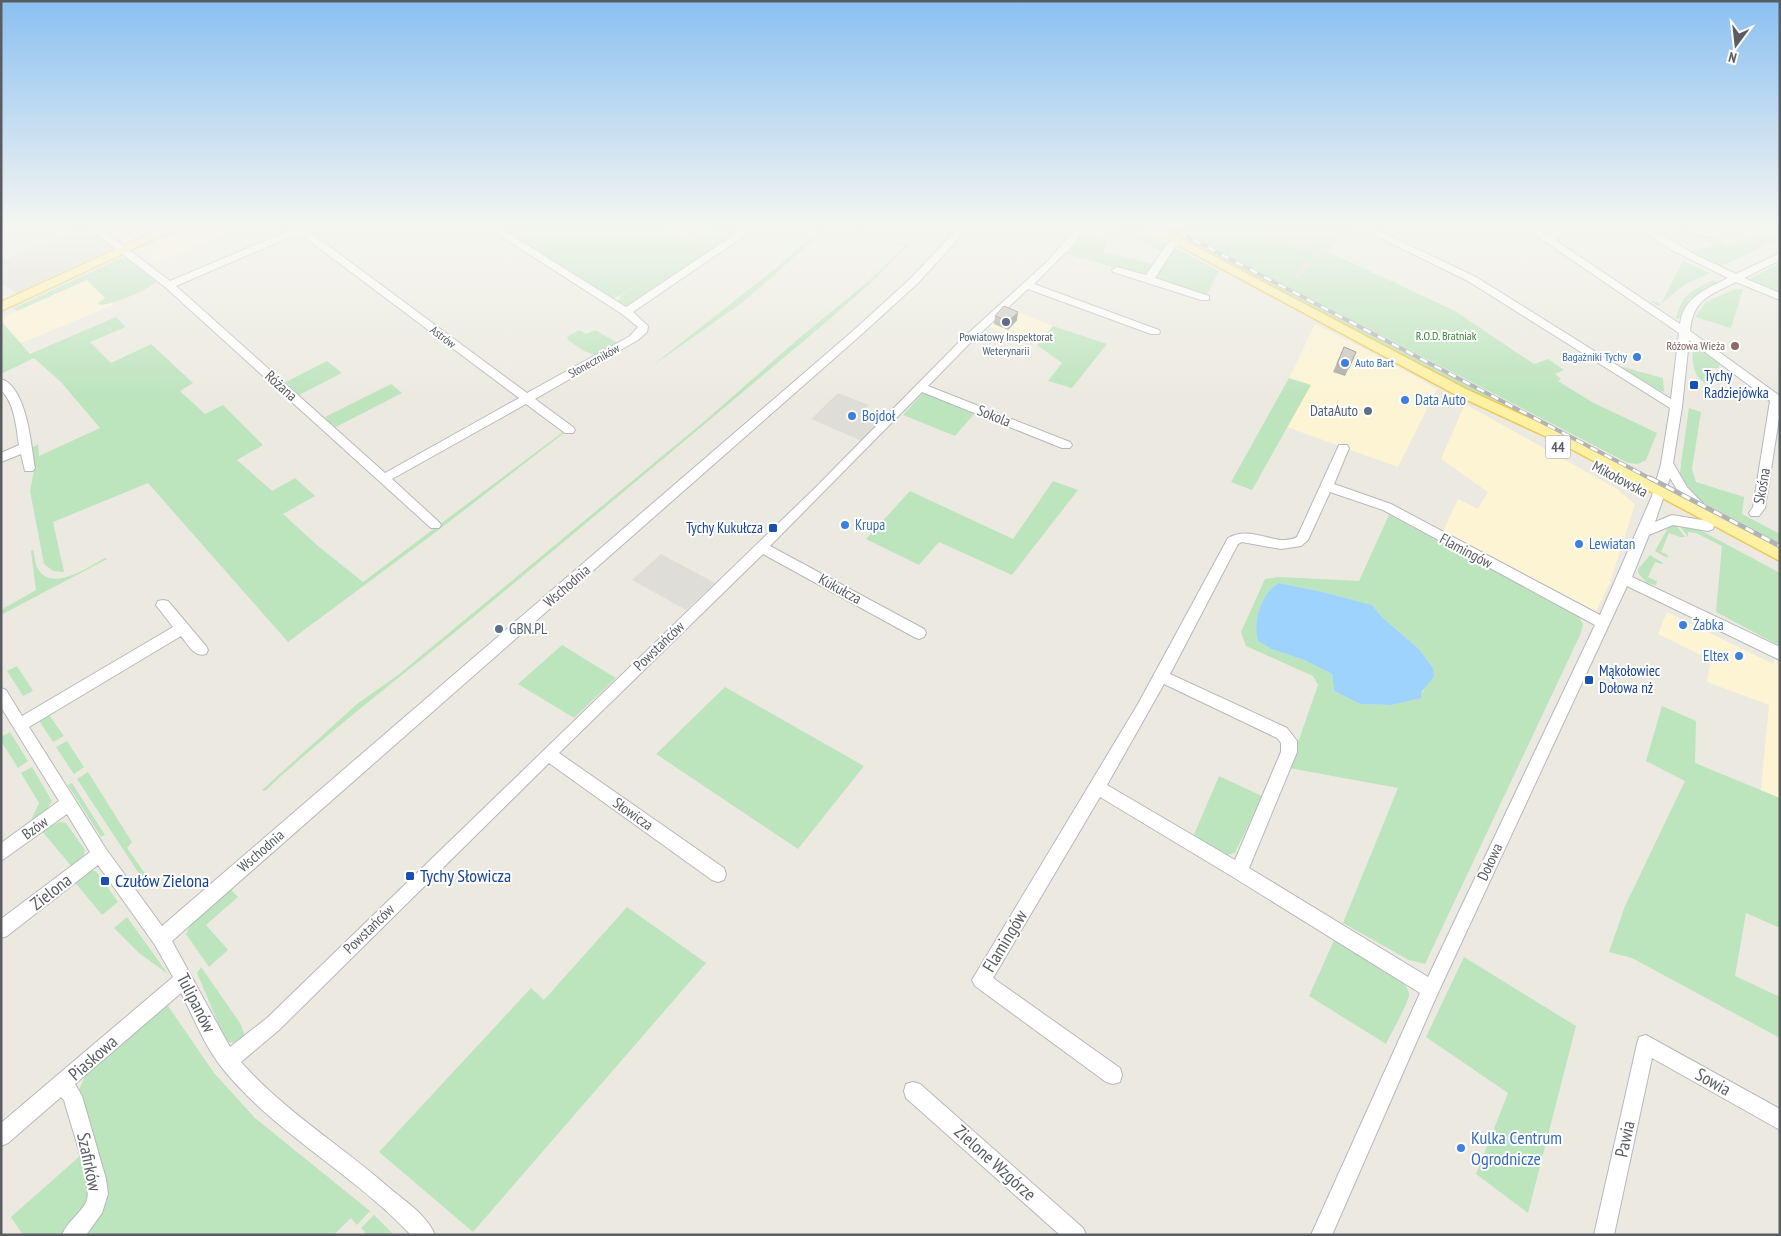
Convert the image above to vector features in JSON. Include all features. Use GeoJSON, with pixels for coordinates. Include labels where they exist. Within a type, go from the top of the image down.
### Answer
{"type":"FeatureCollection","features":[{"type":"Feature","properties":{"kind":"main road"},"geometry":{"type":"LineString","coordinates":[[1,307],[54,283]]}},
{"type":"Feature","properties":{"kind":"main road","name":"Mikołowska"},"geometry":{"type":"LineString","coordinates":[[1256,283],[1462,392],[1498,416],[1658,494],[1710,522],[1780,564]]}},
{"type":"Feature","properties":{"kind":"main road","name":"Mikołowska"},"geometry":{"type":"LineString","coordinates":[[1710,522],[1780,555]]}},
{"type":"Feature","properties":{"kind":"street","name":"Różana"},"geometry":{"type":"LineString","coordinates":[[167,283],[435,525]]}},
{"type":"Feature","properties":{"kind":"street"},"geometry":{"type":"LineString","coordinates":[[170,285],[175,283]]}},
{"type":"Feature","properties":{"kind":"street","name":"Astrów"},"geometry":{"type":"LineString","coordinates":[[375,283],[569,430]]}},
{"type":"Feature","properties":{"kind":"street"},"geometry":{"type":"LineString","coordinates":[[580,283],[626,312],[670,283]]}},
{"type":"Feature","properties":{"kind":"street","name":"Wschodnia"},"geometry":{"type":"LineString","coordinates":[[161,939],[858,332],[912,283]]}},
{"type":"Feature","properties":{"kind":"street","name":"Powstańców"},"geometry":{"type":"LineString","coordinates":[[228,1061],[273,1024],[818,492],[981,326],[1028,283]]}},
{"type":"Feature","properties":{"kind":"street"},"geometry":{"type":"LineString","coordinates":[[1160,283],[1205,298]]}},
{"type":"Feature","properties":{"kind":"street"},"geometry":{"type":"LineString","coordinates":[[1478,283],[1676,407]]}},
{"type":"Feature","properties":{"kind":"street"},"geometry":{"type":"LineString","coordinates":[[1611,283],[1684,332],[1778,401]]}},
{"type":"Feature","properties":{"kind":"street","name":"Dołowa"},"geometry":{"type":"LineString","coordinates":[[1321,1235],[1431,988],[1624,579],[1643,532],[1658,494],[1667,463],[1688,312],[1694,302],[1708,291],[1726,283]]}},
{"type":"Feature","properties":{"kind":"street"},"geometry":{"type":"LineString","coordinates":[[1743,283],[1780,298]]}},
{"type":"Feature","properties":{"kind":"street"},"geometry":{"type":"LineString","coordinates":[[1026,285],[1155,332]]}},
{"type":"Feature","properties":{"kind":"street","name":"Słoneczników"},"geometry":{"type":"LineString","coordinates":[[384,479],[639,334],[643,326],[626,312]]}},
{"type":"Feature","properties":{"kind":"street"},"geometry":{"type":"LineString","coordinates":[[1,383],[13,396],[20,416],[29,468]]}},
{"type":"Feature","properties":{"kind":"street","name":"Sokola"},"geometry":{"type":"LineString","coordinates":[[922,388],[1066,445]]}},
{"type":"Feature","properties":{"kind":"street","name":"Skośna"},"geometry":{"type":"LineString","coordinates":[[1756,514],[1759,508],[1778,401]]}},
{"type":"Feature","properties":{"kind":"street"},"geometry":{"type":"LineString","coordinates":[[1,458],[25,447]]}},
{"type":"Feature","properties":{"kind":"street","name":"Flamingów"},"geometry":{"type":"LineString","coordinates":[[1113,1075],[981,980],[1098,788],[1162,677],[1234,541],[1240,537],[1282,544],[1298,544],[1302,540],[1327,486],[1342,448]]}},
{"type":"Feature","properties":{"kind":"street"},"geometry":{"type":"LineString","coordinates":[[1667,463],[1687,495],[1710,522]]}},
{"type":"Feature","properties":{"kind":"street","name":"Flamingów"},"geometry":{"type":"LineString","coordinates":[[1327,486],[1387,507],[1603,623]]}},
{"type":"Feature","properties":{"kind":"street"},"geometry":{"type":"LineString","coordinates":[[1643,532],[1672,520],[1710,522]]}},
{"type":"Feature","properties":{"kind":"street","name":"Kukułcza"},"geometry":{"type":"LineString","coordinates":[[761,547],[919,633]]}},
{"type":"Feature","properties":{"kind":"street"},"geometry":{"type":"LineString","coordinates":[[1624,579],[1780,654]]}},
{"type":"Feature","properties":{"kind":"street"},"geometry":{"type":"LineString","coordinates":[[162,605],[202,650]]}},
{"type":"Feature","properties":{"kind":"street"},"geometry":{"type":"LineString","coordinates":[[21,724],[183,628]]}},
{"type":"Feature","properties":{"kind":"street"},"geometry":{"type":"LineString","coordinates":[[1162,677],[1282,733],[1289,742],[1289,752],[1239,871]]}},
{"type":"Feature","properties":{"kind":"street","name":"Tulipanów"},"geometry":{"type":"LineString","coordinates":[[1,694],[100,854],[161,939],[184,979],[215,1041],[228,1061],[247,1083],[278,1111],[367,1181],[409,1218],[425,1235]]}},
{"type":"Feature","properties":{"kind":"street","name":"Słowicza"},"geometry":{"type":"LineString","coordinates":[[548,754],[718,874]]}},
{"type":"Feature","properties":{"kind":"street"},"geometry":{"type":"LineString","coordinates":[[1098,788],[1431,988]]}},
{"type":"Feature","properties":{"kind":"street","name":"Bzów"},"geometry":{"type":"LineString","coordinates":[[1,853],[69,803]]}},
{"type":"Feature","properties":{"kind":"street","name":"Zielona"},"geometry":{"type":"LineString","coordinates":[[1,930],[100,854]]}},
{"type":"Feature","properties":{"kind":"street","name":"Piaskowa"},"geometry":{"type":"LineString","coordinates":[[1,1136],[64,1084],[184,979]]}},
{"type":"Feature","properties":{"kind":"street","name":"Sowia"},"geometry":{"type":"LineString","coordinates":[[1646,1044],[1780,1120]]}},
{"type":"Feature","properties":{"kind":"street","name":"Pawia"},"geometry":{"type":"LineString","coordinates":[[1604,1235],[1646,1044]]}},
{"type":"Feature","properties":{"kind":"street","name":"Szafirków"},"geometry":{"type":"LineString","coordinates":[[64,1084],[72,1096],[96,1179],[98,1194],[95,1206],[72,1235]]}},
{"type":"Feature","properties":{"kind":"street","name":"Zielone Wzgórze"},"geometry":{"type":"LineString","coordinates":[[913,1091],[1076,1235]]}},
{"type":"Feature","properties":{"kind":"shaded area"},"geometry":{"type":"Polygon","coordinates":[[[1,283],[39,283],[17,293],[1,283]]]}},
{"type":"Feature","properties":{"kind":"shaded area"},"geometry":{"type":"Polygon","coordinates":[[[81,283],[90,283],[113,305],[21,343],[1,321],[1,318],[81,283]]]}},
{"type":"Feature","properties":{"kind":"shaded area"},"geometry":{"type":"Polygon","coordinates":[[[1006,308],[1053,326],[1037,345],[986,326],[1006,308]]]}},
{"type":"Feature","properties":{"kind":"shaded area"},"geometry":{"type":"Polygon","coordinates":[[[1315,324],[1386,360],[1437,389],[1398,467],[1287,427],[1310,386],[1289,378],[1315,324]]]}},
{"type":"Feature","properties":{"kind":"shaded area"},"geometry":{"type":"Polygon","coordinates":[[[838,393],[869,405],[860,415],[880,423],[862,441],[811,419],[838,393]]]}},
{"type":"Feature","properties":{"kind":"shaded area"},"geometry":{"type":"Polygon","coordinates":[[[1465,404],[1617,489],[1635,504],[1611,580],[1596,612],[1444,533],[1444,529],[1458,499],[1478,509],[1488,492],[1441,459],[1465,404]]]}},
{"type":"Feature","properties":{"kind":"shaded area"},"geometry":{"type":"Polygon","coordinates":[[[661,554],[715,583],[686,610],[632,580],[661,554]]]}},
{"type":"Feature","properties":{"kind":"shaded area"},"geometry":{"type":"Polygon","coordinates":[[[1667,612],[1773,664],[1776,658],[1780,661],[1780,798],[1761,791],[1769,705],[1707,682],[1711,660],[1658,634],[1667,612]]]}},
{"type":"Feature","properties":{"kind":"green space"},"geometry":{"type":"Polygon","coordinates":[[[68,283],[81,283],[17,311],[14,308],[68,283]]]}},
{"type":"Feature","properties":{"kind":"green space"},"geometry":{"type":"Polygon","coordinates":[[[90,283],[155,283],[114,302],[100,305],[98,303],[105,298],[90,283]]]}},
{"type":"Feature","properties":{"kind":"green space"},"geometry":{"type":"Polygon","coordinates":[[[584,283],[665,283],[632,305],[625,306],[615,302],[621,298],[620,296],[642,283],[611,300],[584,283]]]}},
{"type":"Feature","properties":{"kind":"green space"},"geometry":{"type":"Polygon","coordinates":[[[757,283],[765,283],[743,302],[652,366],[757,283]]]}},
{"type":"Feature","properties":{"kind":"green space"},"geometry":{"type":"Polygon","coordinates":[[[867,283],[871,283],[477,614],[343,723],[265,791],[262,790],[357,704],[398,675],[706,420],[798,339],[867,283]]]}},
{"type":"Feature","properties":{"kind":"green space"},"geometry":{"type":"Polygon","coordinates":[[[1168,283],[1213,283],[1206,296],[1168,283]]]}},
{"type":"Feature","properties":{"kind":"green space"},"geometry":{"type":"Polygon","coordinates":[[[1266,283],[1272,283],[1620,464],[1500,403],[1472,391],[1266,283]]]}},
{"type":"Feature","properties":{"kind":"green space","name":"R.O.D. Bratniak"},"geometry":{"type":"Polygon","coordinates":[[[1279,283],[1394,283],[1455,311],[1534,364],[1548,359],[1564,370],[1555,374],[1561,379],[1558,381],[1592,402],[1657,433],[1646,460],[1638,464],[1628,463],[1279,283]]]}},
{"type":"Feature","properties":{"kind":"green space"},"geometry":{"type":"Polygon","coordinates":[[[1672,283],[1689,283],[1661,304],[1672,283]]]}},
{"type":"Feature","properties":{"kind":"green space"},"geometry":{"type":"Polygon","coordinates":[[[1708,283],[1717,283],[1689,300],[1679,319],[1676,318],[1685,298],[1708,283]]]}},
{"type":"Feature","properties":{"kind":"green space"},"geometry":{"type":"Polygon","coordinates":[[[1753,283],[1780,283],[1780,294],[1753,283]]]}},
{"type":"Feature","properties":{"kind":"green space"},"geometry":{"type":"Polygon","coordinates":[[[1735,289],[1743,289],[1731,328],[1695,317],[1706,302],[1735,289]]]}},
{"type":"Feature","properties":{"kind":"green space"},"geometry":{"type":"Polygon","coordinates":[[[1649,300],[1661,304],[1658,306],[1649,300]]]}},
{"type":"Feature","properties":{"kind":"green space"},"geometry":{"type":"Polygon","coordinates":[[[116,317],[126,327],[90,342],[111,363],[151,344],[193,383],[180,391],[205,414],[223,405],[263,445],[237,460],[272,491],[295,478],[315,496],[283,514],[318,546],[363,582],[564,433],[436,532],[288,642],[148,483],[53,522],[64,572],[53,571],[44,564],[30,491],[34,470],[30,449],[38,444],[39,456],[100,428],[61,382],[34,358],[1,374],[1,321],[30,354],[116,317]]]}},
{"type":"Feature","properties":{"kind":"green space"},"geometry":{"type":"Polygon","coordinates":[[[1053,326],[1107,344],[1072,388],[1048,381],[1062,363],[1037,345],[1053,326]]]}},
{"type":"Feature","properties":{"kind":"green space"},"geometry":{"type":"Polygon","coordinates":[[[579,330],[586,334],[595,330],[618,343],[595,355],[584,351],[568,340],[567,337],[579,330]]]}},
{"type":"Feature","properties":{"kind":"green space"},"geometry":{"type":"Polygon","coordinates":[[[1696,347],[1720,362],[1719,368],[1712,368],[1708,384],[1699,379],[1694,369],[1692,353],[1693,348],[1696,347]]]}},
{"type":"Feature","properties":{"kind":"green space"},"geometry":{"type":"Polygon","coordinates":[[[327,361],[342,373],[299,395],[286,382],[327,361]]]}},
{"type":"Feature","properties":{"kind":"green space"},"geometry":{"type":"Polygon","coordinates":[[[1619,366],[1663,378],[1664,392],[1659,390],[1619,366]]]}},
{"type":"Feature","properties":{"kind":"green space"},"geometry":{"type":"Polygon","coordinates":[[[1289,378],[1311,385],[1252,490],[1231,482],[1289,378]]]}},
{"type":"Feature","properties":{"kind":"green space"},"geometry":{"type":"Polygon","coordinates":[[[391,384],[402,393],[334,428],[325,417],[391,384]]]}},
{"type":"Feature","properties":{"kind":"green space"},"geometry":{"type":"Polygon","coordinates":[[[924,392],[975,413],[955,436],[903,415],[924,392]]]}},
{"type":"Feature","properties":{"kind":"green space"},"geometry":{"type":"Polygon","coordinates":[[[1689,408],[1701,412],[1692,469],[1696,482],[1744,497],[1742,514],[1780,534],[1780,543],[1700,501],[1685,482],[1680,473],[1689,408]]]}},
{"type":"Feature","properties":{"kind":"green space"},"geometry":{"type":"Polygon","coordinates":[[[1053,481],[1078,490],[1012,575],[939,542],[919,565],[866,539],[910,491],[1013,539],[1053,481]]]}},
{"type":"Feature","properties":{"kind":"green space"},"geometry":{"type":"Polygon","coordinates":[[[1389,515],[1578,616],[1583,624],[1581,633],[1425,964],[1409,960],[1343,923],[1398,788],[1289,768],[1318,685],[1313,676],[1246,646],[1241,632],[1265,579],[1279,577],[1359,581],[1389,515]],[[1279,583],[1273,587],[1267,593],[1257,617],[1256,634],[1258,641],[1271,649],[1304,660],[1332,674],[1334,691],[1360,704],[1392,705],[1420,698],[1433,668],[1419,649],[1383,618],[1372,605],[1279,583]]]}},
{"type":"Feature","properties":{"kind":"green space"},"geometry":{"type":"Polygon","coordinates":[[[1676,525],[1685,537],[1669,533],[1661,552],[1668,555],[1667,558],[1655,551],[1668,528],[1676,525]]]}},
{"type":"Feature","properties":{"kind":"green space"},"geometry":{"type":"Polygon","coordinates":[[[1679,525],[1698,529],[1780,573],[1780,646],[1716,612],[1722,546],[1696,533],[1688,532],[1688,537],[1679,525]]]}},
{"type":"Feature","properties":{"kind":"green space"},"geometry":{"type":"Polygon","coordinates":[[[33,550],[38,569],[44,576],[52,579],[71,576],[105,558],[107,559],[1,615],[1,610],[36,590],[31,551],[33,550]]]}},
{"type":"Feature","properties":{"kind":"green space"},"geometry":{"type":"Polygon","coordinates":[[[1650,555],[1663,563],[1655,562],[1648,577],[1657,581],[1656,585],[1647,583],[1638,573],[1638,569],[1650,555]]]}},
{"type":"Feature","properties":{"kind":"green space"},"geometry":{"type":"Polygon","coordinates":[[[562,645],[616,678],[574,718],[518,684],[562,645]]]}},
{"type":"Feature","properties":{"kind":"green space"},"geometry":{"type":"Polygon","coordinates":[[[17,666],[33,691],[23,696],[7,671],[17,666]]]}},
{"type":"Feature","properties":{"kind":"green space"},"geometry":{"type":"Polygon","coordinates":[[[725,687],[864,766],[798,849],[656,754],[725,687]]]}},
{"type":"Feature","properties":{"kind":"green space"},"geometry":{"type":"Polygon","coordinates":[[[1662,706],[1696,721],[1695,763],[1780,798],[1780,928],[1746,913],[1735,976],[1780,997],[1780,1038],[1632,958],[1609,952],[1625,906],[1685,781],[1646,761],[1662,706]]]}},
{"type":"Feature","properties":{"kind":"green space"},"geometry":{"type":"Polygon","coordinates":[[[49,715],[64,736],[53,742],[40,722],[49,715]]]}},
{"type":"Feature","properties":{"kind":"green space"},"geometry":{"type":"Polygon","coordinates":[[[10,732],[28,761],[18,768],[1,741],[1,737],[10,732]]]}},
{"type":"Feature","properties":{"kind":"green space"},"geometry":{"type":"Polygon","coordinates":[[[67,741],[84,767],[74,774],[56,747],[67,741]]]}},
{"type":"Feature","properties":{"kind":"green space"},"geometry":{"type":"Polygon","coordinates":[[[32,767],[52,801],[46,811],[27,829],[39,803],[21,773],[32,767]]]}},
{"type":"Feature","properties":{"kind":"green space"},"geometry":{"type":"Polygon","coordinates":[[[88,772],[132,842],[127,848],[153,885],[149,889],[77,779],[88,772]]]}},
{"type":"Feature","properties":{"kind":"green space"},"geometry":{"type":"Polygon","coordinates":[[[1219,776],[1262,796],[1235,853],[1227,855],[1193,837],[1219,776]]]}},
{"type":"Feature","properties":{"kind":"green space"},"geometry":{"type":"Polygon","coordinates":[[[72,783],[105,835],[101,837],[68,785],[72,783]]]}},
{"type":"Feature","properties":{"kind":"green space"},"geometry":{"type":"Polygon","coordinates":[[[60,822],[66,823],[85,850],[84,855],[72,867],[41,830],[60,822]]]}},
{"type":"Feature","properties":{"kind":"green space"},"geometry":{"type":"Polygon","coordinates":[[[90,871],[96,871],[118,902],[102,915],[74,881],[90,871]]]}},
{"type":"Feature","properties":{"kind":"green space"},"geometry":{"type":"Polygon","coordinates":[[[230,889],[238,897],[206,925],[228,950],[209,967],[186,934],[192,922],[230,889]]]}},
{"type":"Feature","properties":{"kind":"green space"},"geometry":{"type":"Polygon","coordinates":[[[627,907],[706,963],[473,1232],[379,1152],[531,988],[544,1000],[627,907]]]}},
{"type":"Feature","properties":{"kind":"green space"},"geometry":{"type":"Polygon","coordinates":[[[127,917],[168,974],[139,953],[114,928],[127,917]]]}},
{"type":"Feature","properties":{"kind":"green space"},"geometry":{"type":"Polygon","coordinates":[[[1335,938],[1390,971],[1407,988],[1408,999],[1386,1044],[1309,996],[1335,938]]]}},
{"type":"Feature","properties":{"kind":"green space"},"geometry":{"type":"Polygon","coordinates":[[[1464,957],[1576,1026],[1528,1213],[1476,1174],[1508,1093],[1426,1037],[1464,957]]]}},
{"type":"Feature","properties":{"kind":"green space"},"geometry":{"type":"Polygon","coordinates":[[[201,967],[240,1023],[246,1038],[238,1043],[229,1042],[224,1037],[197,973],[201,967]]]}},
{"type":"Feature","properties":{"kind":"green space"},"geometry":{"type":"Polygon","coordinates":[[[166,1003],[214,1073],[255,1118],[370,1211],[357,1225],[351,1218],[334,1235],[82,1235],[103,1209],[106,1199],[106,1188],[101,1161],[79,1090],[85,1076],[96,1065],[166,1003]]]}},
{"type":"Feature","properties":{"kind":"green space"},"geometry":{"type":"Polygon","coordinates":[[[81,1155],[88,1180],[88,1190],[78,1216],[62,1235],[23,1235],[11,1217],[81,1155]]]}},
{"type":"Feature","properties":{"kind":"green space"},"geometry":{"type":"Polygon","coordinates":[[[374,1215],[394,1235],[363,1235],[365,1232],[361,1228],[374,1215]]]}},
{"type":"Feature","properties":{"kind":"water"},"geometry":{"type":"Polygon","coordinates":[[[1279,583],[1372,605],[1383,618],[1419,649],[1433,668],[1434,677],[1422,691],[1421,698],[1392,705],[1360,704],[1334,691],[1332,674],[1304,660],[1271,649],[1258,641],[1256,634],[1257,617],[1267,593],[1279,583]]]}},
{"type":"Feature","properties":{"kind":"building"},"geometry":{"type":"Polygon","coordinates":[[[1004,306],[1018,312],[1009,321],[995,316],[1004,306]]]}},
{"type":"Feature","properties":{"kind":"building"},"geometry":{"type":"Polygon","coordinates":[[[1344,347],[1356,352],[1349,368],[1337,364],[1344,347]]]}},
{"type":"Feature","properties":{"kind":"railway"},"geometry":{"type":"LineString","coordinates":[[1275,283],[1653,480]]}},
{"type":"Feature","properties":{"kind":"railway"},"geometry":{"type":"LineString","coordinates":[[1650,478],[1780,546]]}},
{"type":"Feature","properties":{"kind":"place","name":"Powiatowy Inspektorat Weterynarii"},"geometry":{"type":"Point","coordinates":[1006,322]}},
{"type":"Feature","properties":{"kind":"place","name":"Różowa Wieża"},"geometry":{"type":"Point","coordinates":[1735,346]}},
{"type":"Feature","properties":{"kind":"place","name":"Bagażniki Tychy"},"geometry":{"type":"Point","coordinates":[1637,357]}},
{"type":"Feature","properties":{"kind":"place","name":"Auto Bart"},"geometry":{"type":"Point","coordinates":[1345,363]}},
{"type":"Feature","properties":{"kind":"place","name":"Tychy Radziejówka"},"geometry":{"type":"Point","coordinates":[1694,385]}},
{"type":"Feature","properties":{"kind":"place","name":"Data Auto"},"geometry":{"type":"Point","coordinates":[1405,400]}},
{"type":"Feature","properties":{"kind":"place","name":"DataAuto"},"geometry":{"type":"Point","coordinates":[1368,411]}},
{"type":"Feature","properties":{"kind":"place","name":"Bojdoł"},"geometry":{"type":"Point","coordinates":[852,416]}},
{"type":"Feature","properties":{"kind":"place","name":"Krupa"},"geometry":{"type":"Point","coordinates":[845,525]}},
{"type":"Feature","properties":{"kind":"place","name":"Tychy Kukułcza"},"geometry":{"type":"Point","coordinates":[773,528]}},
{"type":"Feature","properties":{"kind":"place","name":"Lewiatan"},"geometry":{"type":"Point","coordinates":[1579,544]}},
{"type":"Feature","properties":{"kind":"place","name":"Żabka"},"geometry":{"type":"Point","coordinates":[1683,625]}},
{"type":"Feature","properties":{"kind":"place","name":"GBN.PL"},"geometry":{"type":"Point","coordinates":[499,629]}},
{"type":"Feature","properties":{"kind":"place","name":"Eltex"},"geometry":{"type":"Point","coordinates":[1739,656]}},
{"type":"Feature","properties":{"kind":"place","name":"Mąkołowiec Dołowa nż"},"geometry":{"type":"Point","coordinates":[1589,680]}},
{"type":"Feature","properties":{"kind":"place","name":"Tychy Słowicza"},"geometry":{"type":"Point","coordinates":[410,876]}},
{"type":"Feature","properties":{"kind":"place","name":"Czułów Zielona"},"geometry":{"type":"Point","coordinates":[105,881]}},
{"type":"Feature","properties":{"kind":"place","name":"Kulka Centrum Ogrodnicze"},"geometry":{"type":"Point","coordinates":[1461,1148]}}]}
